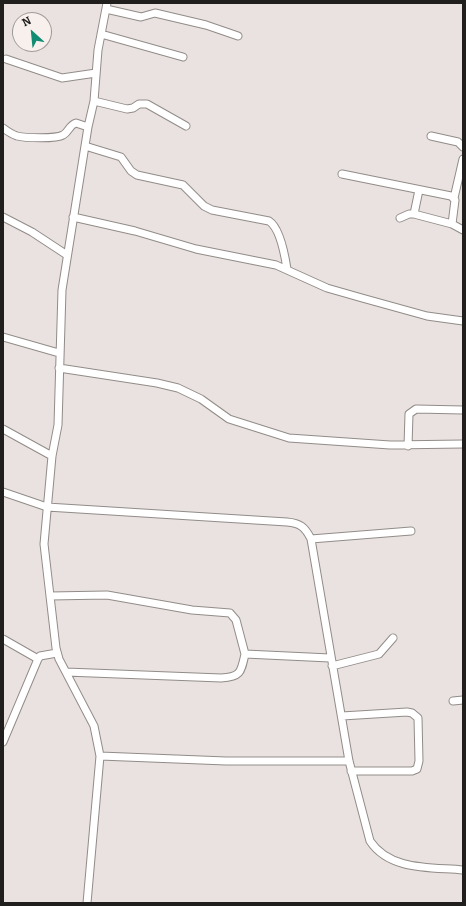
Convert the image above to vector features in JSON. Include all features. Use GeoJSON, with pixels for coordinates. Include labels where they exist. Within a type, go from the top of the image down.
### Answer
{"type":"FeatureCollection","features":[{"type":"Feature","properties":{"kind":"street"},"geometry":{"type":"LineString","coordinates":[[87,903],[100,756],[94,726],[57,653],[44,554],[52,456],[58,425],[58,368],[62,290],[88,127],[94,101],[96,73],[106,6],[141,18],[155,13],[206,25],[238,36]]}},
{"type":"Feature","properties":{"kind":"street"},"geometry":{"type":"LineString","coordinates":[[101,34],[183,57]]}},
{"type":"Feature","properties":{"kind":"street"},"geometry":{"type":"LineString","coordinates":[[6,59],[62,78],[96,73]]}},
{"type":"Feature","properties":{"kind":"street"},"geometry":{"type":"LineString","coordinates":[[94,101],[127,109],[133,108],[139,104],[147,104],[186,126]]}},
{"type":"Feature","properties":{"kind":"street"},"geometry":{"type":"LineString","coordinates":[[3,128],[15,135],[33,137],[61,136],[66,133],[70,126],[76,123],[88,127]]}},
{"type":"Feature","properties":{"kind":"street"},"geometry":{"type":"LineString","coordinates":[[431,136],[458,142],[463,147]]}},
{"type":"Feature","properties":{"kind":"street"},"geometry":{"type":"LineString","coordinates":[[85,146],[121,157],[131,171],[137,175],[183,185],[204,206],[212,210],[269,221],[275,228],[285,256],[287,269]]}},
{"type":"Feature","properties":{"kind":"street"},"geometry":{"type":"LineString","coordinates":[[452,224],[455,205],[454,198],[463,159]]}},
{"type":"Feature","properties":{"kind":"street"},"geometry":{"type":"LineString","coordinates":[[342,174],[451,196],[454,198]]}},
{"type":"Feature","properties":{"kind":"street"},"geometry":{"type":"LineString","coordinates":[[414,214],[419,190]]}},
{"type":"Feature","properties":{"kind":"street"},"geometry":{"type":"LineString","coordinates":[[400,218],[414,214],[452,224],[463,230]]}},
{"type":"Feature","properties":{"kind":"street"},"geometry":{"type":"LineString","coordinates":[[3,217],[32,232],[67,255]]}},
{"type":"Feature","properties":{"kind":"street"},"geometry":{"type":"LineString","coordinates":[[73,217],[135,230],[196,249],[276,265],[327,288],[427,316],[463,320]]}},
{"type":"Feature","properties":{"kind":"street"},"geometry":{"type":"LineString","coordinates":[[3,337],[59,353]]}},
{"type":"Feature","properties":{"kind":"street"},"geometry":{"type":"LineString","coordinates":[[58,368],[157,382],[178,388],[201,399],[229,419],[289,438],[310,441],[408,446],[463,444]]}},
{"type":"Feature","properties":{"kind":"street"},"geometry":{"type":"LineString","coordinates":[[408,446],[409,414],[412,411],[416,409],[463,410]]}},
{"type":"Feature","properties":{"kind":"street"},"geometry":{"type":"LineString","coordinates":[[3,429],[52,456]]}},
{"type":"Feature","properties":{"kind":"street"},"geometry":{"type":"LineString","coordinates":[[3,492],[47,507],[287,522],[297,523],[305,528],[311,539],[351,771],[363,822],[370,841],[375,849],[385,857],[403,864],[463,870]]}},
{"type":"Feature","properties":{"kind":"street"},"geometry":{"type":"LineString","coordinates":[[311,539],[411,531]]}},
{"type":"Feature","properties":{"kind":"street"},"geometry":{"type":"LineString","coordinates":[[50,596],[107,595],[192,610],[230,612],[236,620],[245,654],[241,670],[232,677],[66,672]]}},
{"type":"Feature","properties":{"kind":"street"},"geometry":{"type":"LineString","coordinates":[[245,654],[331,662],[380,654],[393,638]]}},
{"type":"Feature","properties":{"kind":"street"},"geometry":{"type":"LineString","coordinates":[[3,639],[38,659]]}},
{"type":"Feature","properties":{"kind":"street"},"geometry":{"type":"LineString","coordinates":[[3,742],[38,659],[40,656],[57,653]]}},
{"type":"Feature","properties":{"kind":"street"},"geometry":{"type":"LineString","coordinates":[[453,700],[463,700]]}},
{"type":"Feature","properties":{"kind":"street"},"geometry":{"type":"LineString","coordinates":[[342,716],[407,712],[412,713],[418,718],[419,761],[417,768],[412,771],[351,771]]}},
{"type":"Feature","properties":{"kind":"street"},"geometry":{"type":"LineString","coordinates":[[100,756],[226,761],[349,761]]}}]}
